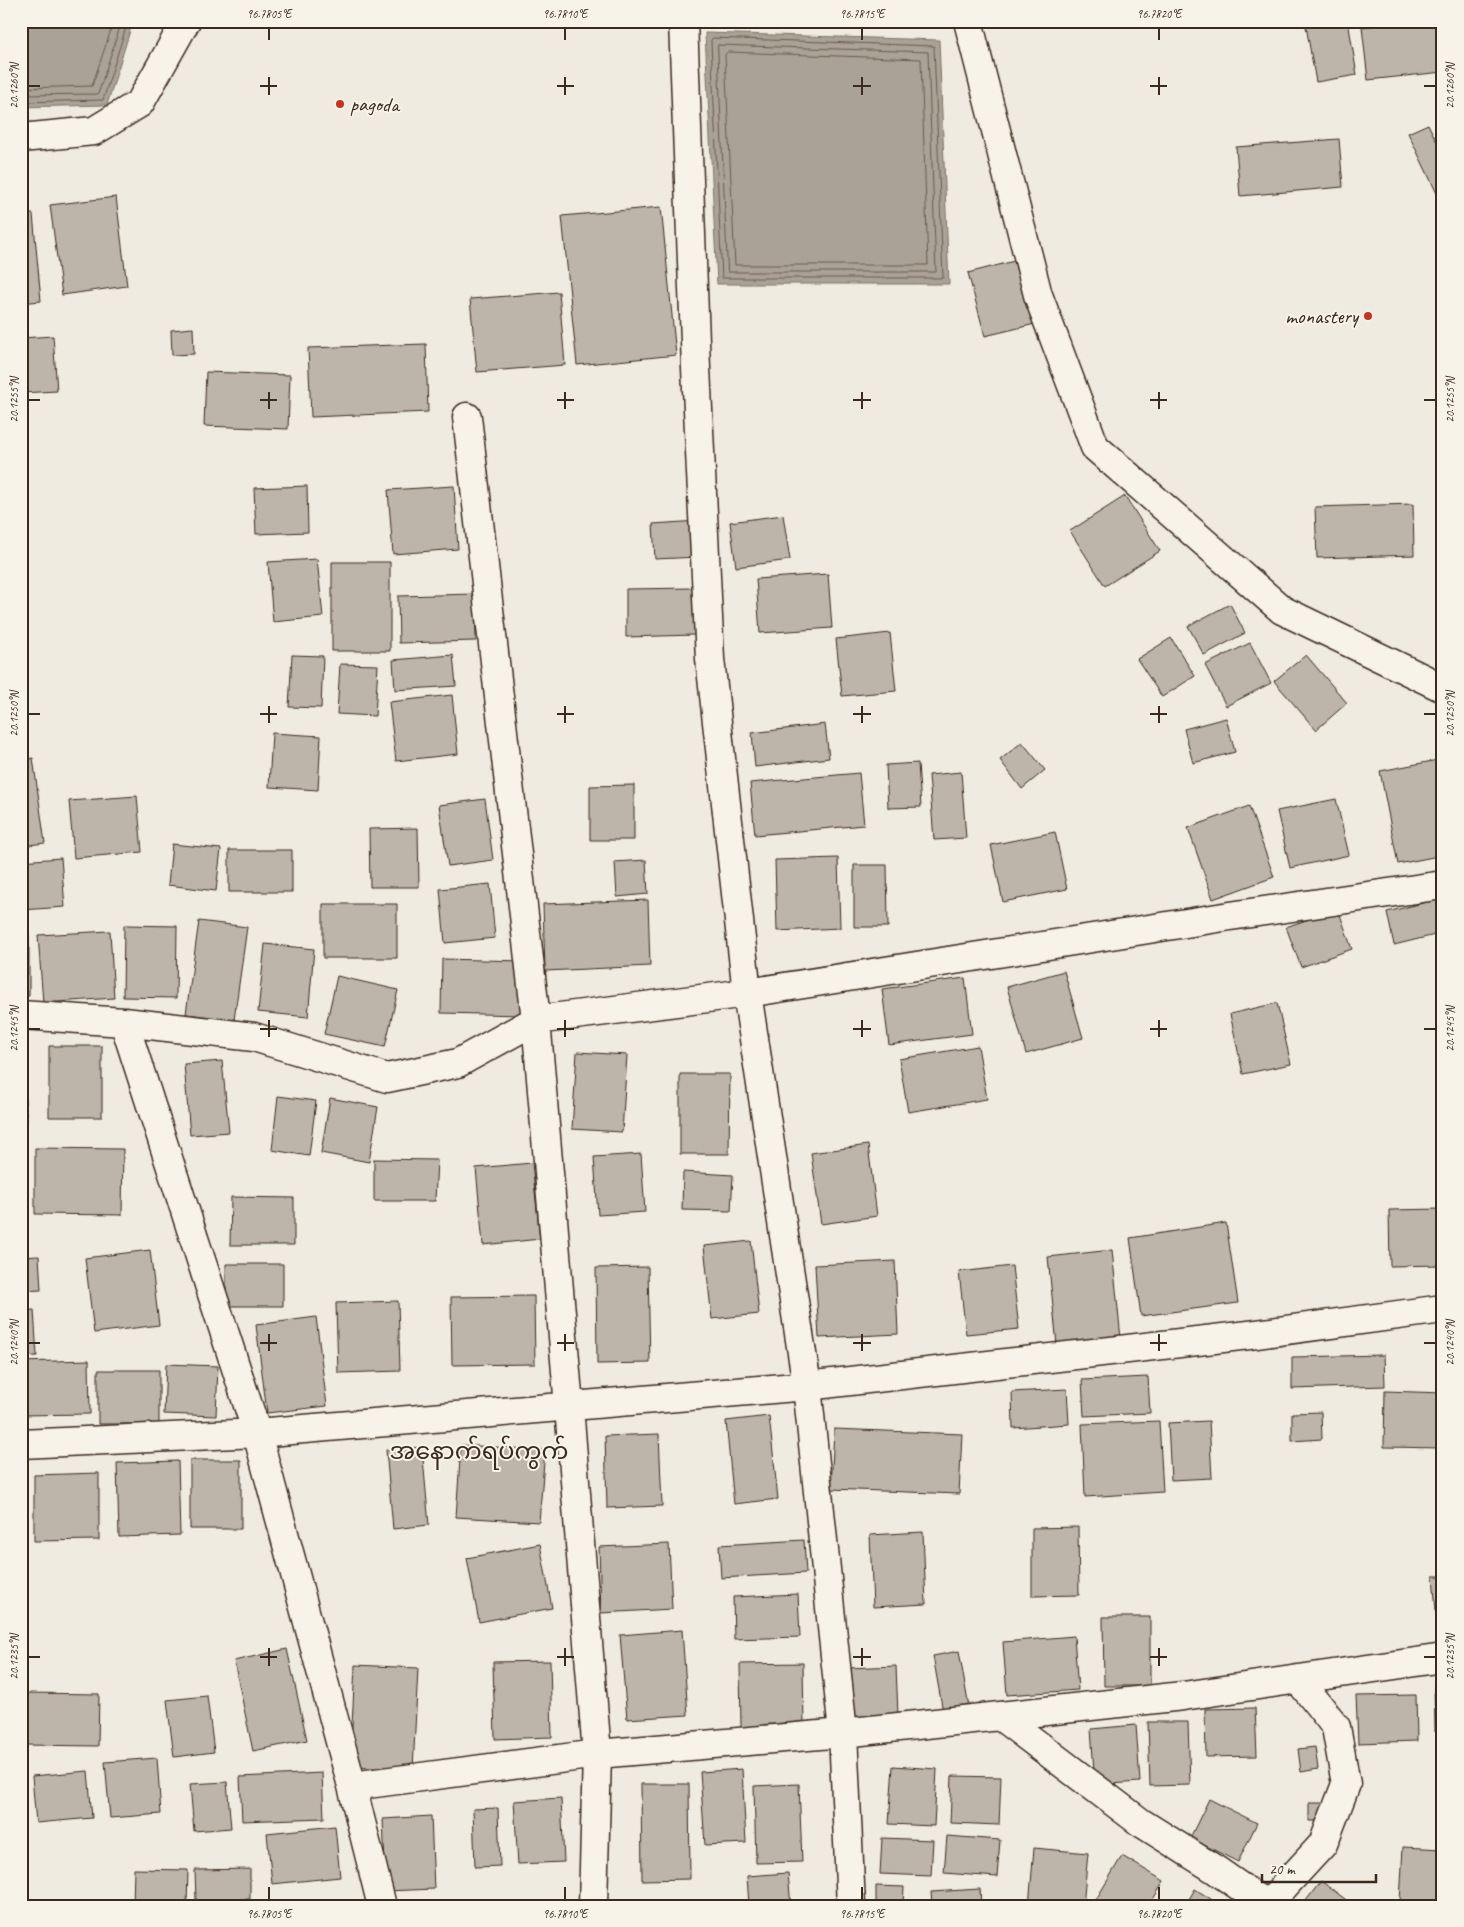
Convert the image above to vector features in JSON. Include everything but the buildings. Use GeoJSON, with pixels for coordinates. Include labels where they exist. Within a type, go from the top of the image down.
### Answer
{"type":"FeatureCollection","features":[{"type":"Feature","properties":{"kind":"street"},"geometry":{"type":"LineString","coordinates":[[21,138],[94,132],[140,103],[186,21]]}},
{"type":"Feature","properties":{"kind":"street"},"geometry":{"type":"LineString","coordinates":[[684,21],[696,368],[710,659],[747,993],[807,1386],[843,1733],[851,1906]]}},
{"type":"Feature","properties":{"kind":"street"},"geometry":{"type":"LineString","coordinates":[[968,21],[1038,296],[1095,448],[1282,610],[1443,688]]}},
{"type":"Feature","properties":{"kind":"street"},"geometry":{"type":"LineString","coordinates":[[467,417],[536,1020],[569,1408],[597,1754],[593,1906]]}},
{"type":"Feature","properties":{"kind":"street"},"geometry":{"type":"LineString","coordinates":[[21,1015],[124,1022],[254,1037],[387,1078],[458,1063],[536,1020],[747,993],[1230,916],[1443,886]]}},
{"type":"Feature","properties":{"kind":"street"},"geometry":{"type":"LineString","coordinates":[[124,1022],[257,1433],[352,1786],[382,1906]]}},
{"type":"Feature","properties":{"kind":"street"},"geometry":{"type":"LineString","coordinates":[[21,1444],[257,1433],[569,1408],[807,1386],[1250,1335],[1443,1309]]}},
{"type":"Feature","properties":{"kind":"street"},"geometry":{"type":"LineString","coordinates":[[352,1786],[597,1754],[843,1733],[1183,1696],[1443,1658]]}},
{"type":"Feature","properties":{"kind":"street"},"geometry":{"type":"LineString","coordinates":[[1000,1716],[1140,1822],[1267,1905],[1323,1844],[1346,1784],[1336,1727],[1298,1679]]}},
{"type":"Feature","properties":{"kind":"water"},"geometry":{"type":"Polygon","coordinates":[[[21,21],[133,21],[107,105],[21,107],[21,21]]]}},
{"type":"Feature","properties":{"kind":"water"},"geometry":{"type":"Polygon","coordinates":[[[705,33],[939,40],[949,284],[717,284],[705,33]]]}},
{"type":"Feature","properties":{"kind":"place","name":"pagoda"},"geometry":{"type":"Point","coordinates":[340,104]}},
{"type":"Feature","properties":{"kind":"place","name":"monastery"},"geometry":{"type":"Point","coordinates":[1368,316]}},
{"type":"Feature","properties":{"kind":"district","name":"အနောက်ရပ်ကွက်"},"geometry":{"type":"Point","coordinates":[479,1451]}}]}
